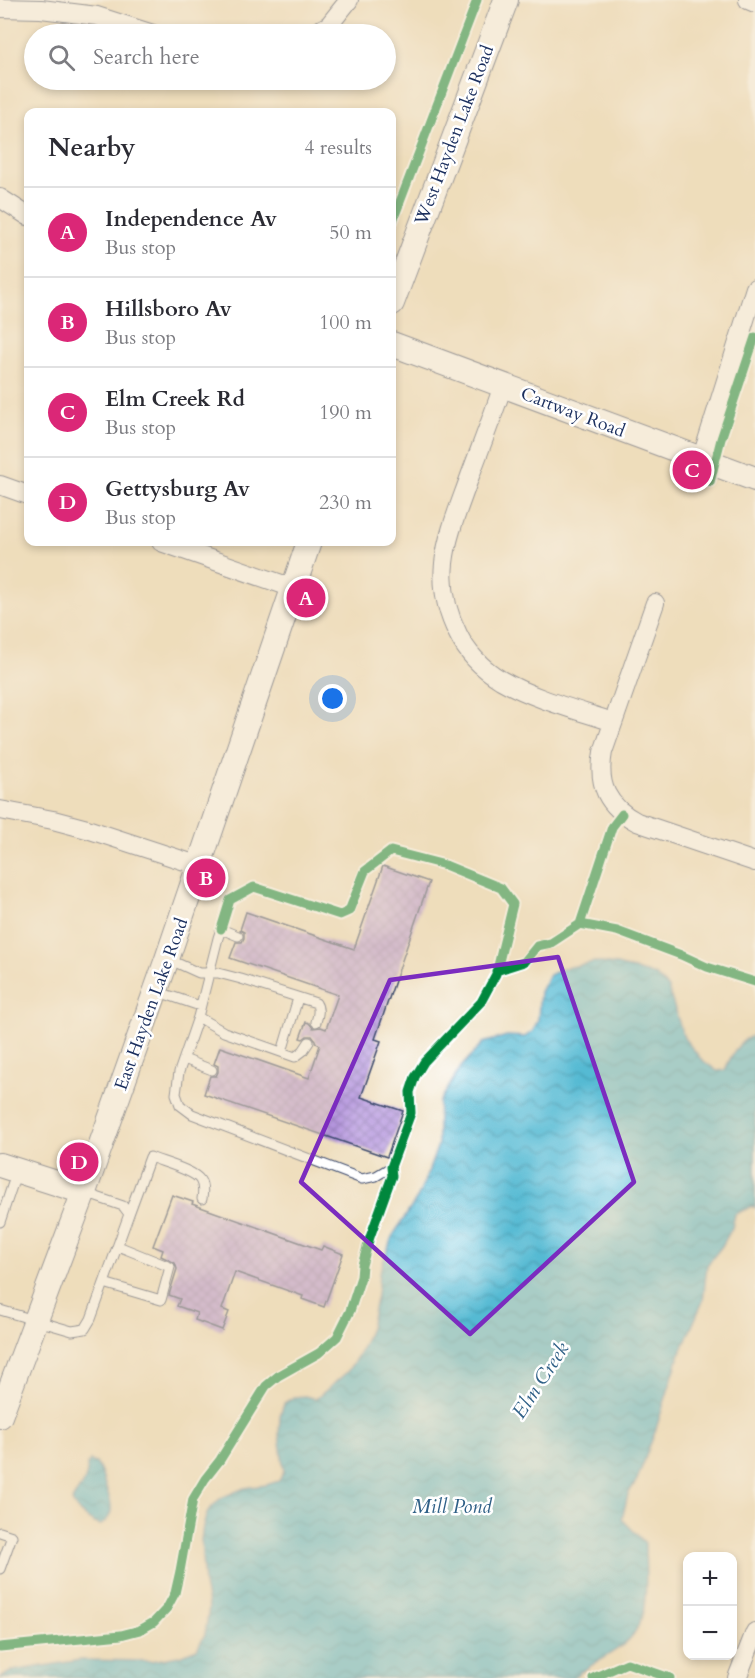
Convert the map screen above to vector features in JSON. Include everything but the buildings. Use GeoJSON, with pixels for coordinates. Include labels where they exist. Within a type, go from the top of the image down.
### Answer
{"type":"FeatureCollection","features":[{"type":"Feature","properties":{"kind":"main road","name":"West Hayden Lake Road"},"geometry":{"type":"LineString","coordinates":[[396,292],[506,0]]}},
{"type":"Feature","properties":{"kind":"main road","name":"Cartway Road"},"geometry":{"type":"LineString","coordinates":[[396,346],[755,479]]}},
{"type":"Feature","properties":{"kind":"main road"},"geometry":{"type":"LineString","coordinates":[[293,588],[308,546]]}},
{"type":"Feature","properties":{"kind":"main road","name":"East Hayden Lake Road"},"geometry":{"type":"LineString","coordinates":[[0,1416],[156,991],[293,588]]}},
{"type":"Feature","properties":{"kind":"main road"},"geometry":{"type":"LineString","coordinates":[[8,1168],[84,1192]]}},
{"type":"Feature","properties":{"kind":"street"},"geometry":{"type":"LineString","coordinates":[[330,24],[349,0]]}},
{"type":"Feature","properties":{"kind":"street"},"geometry":{"type":"LineString","coordinates":[[748,0],[755,3]]}},
{"type":"Feature","properties":{"kind":"street"},"geometry":{"type":"LineString","coordinates":[[0,8],[40,9],[98,16],[122,24]]}},
{"type":"Feature","properties":{"kind":"street"},"geometry":{"type":"LineString","coordinates":[[0,198],[24,213]]}},
{"type":"Feature","properties":{"kind":"street"},"geometry":{"type":"LineString","coordinates":[[701,460],[755,288]]}},
{"type":"Feature","properties":{"kind":"street"},"geometry":{"type":"LineString","coordinates":[[504,386],[449,534],[443,561],[443,588],[449,616],[461,641],[478,663],[500,680],[525,692],[613,722]]}},
{"type":"Feature","properties":{"kind":"street"},"geometry":{"type":"LineString","coordinates":[[0,484],[24,493]]}},
{"type":"Feature","properties":{"kind":"street"},"geometry":{"type":"LineString","coordinates":[[172,546],[293,588]]}},
{"type":"Feature","properties":{"kind":"street"},"geometry":{"type":"LineString","coordinates":[[655,603],[603,752],[600,768],[603,785],[611,801],[622,814],[637,822],[755,862]]}},
{"type":"Feature","properties":{"kind":"street"},"geometry":{"type":"LineString","coordinates":[[0,810],[87,829],[200,866]]}},
{"type":"Feature","properties":{"kind":"street"},"geometry":{"type":"LineString","coordinates":[[737,1678],[755,1632]]}},
{"type":"Feature","properties":{"kind":"lane"},"geometry":{"type":"LineString","coordinates":[[238,936],[220,929],[198,1017],[179,1072],[176,1094],[180,1105],[192,1114],[362,1179],[376,1176],[391,1167]]}},
{"type":"Feature","properties":{"kind":"lane"},"geometry":{"type":"LineString","coordinates":[[167,959],[199,973],[218,973],[316,1003],[318,1007],[316,1022]]}},
{"type":"Feature","properties":{"kind":"lane"},"geometry":{"type":"LineString","coordinates":[[156,991],[200,1006]]}},
{"type":"Feature","properties":{"kind":"lane"},"geometry":{"type":"LineString","coordinates":[[282,1052],[298,998]]}},
{"type":"Feature","properties":{"kind":"lane"},"geometry":{"type":"LineString","coordinates":[[198,1017],[224,1032],[295,1057],[309,1042]]}},
{"type":"Feature","properties":{"kind":"lane"},"geometry":{"type":"LineString","coordinates":[[184,1059],[212,1070]]}},
{"type":"Feature","properties":{"kind":"lane"},"geometry":{"type":"LineString","coordinates":[[0,1310],[72,1331],[85,1329],[91,1319],[150,1157],[194,1174],[201,1180],[202,1199]]}},
{"type":"Feature","properties":{"kind":"lane"},"geometry":{"type":"LineString","coordinates":[[0,1222],[8,1168]]}},
{"type":"Feature","properties":{"kind":"lane"},"geometry":{"type":"LineString","coordinates":[[84,1192],[123,1206],[129,1214]]}},
{"type":"Feature","properties":{"kind":"lane"},"geometry":{"type":"LineString","coordinates":[[104,1283],[160,1300],[170,1267],[118,1246]]}},
{"type":"Feature","properties":{"kind":"lane"},"geometry":{"type":"LineString","coordinates":[[0,1532],[12,1536],[0,1569]]}},
{"type":"Feature","properties":{"kind":"highlighted area"},"geometry":{"type":"Polygon","coordinates":[[[558,957],[634,1182],[470,1334],[301,1182],[390,980],[558,957]]]}},
{"type":"Feature","properties":{"kind":"water","name":"Mill Pond"},"geometry":{"type":"Polygon","coordinates":[[[595,962],[617,965],[656,976],[668,988],[684,1038],[701,1059],[717,1071],[725,1070],[740,1044],[755,1035],[755,1208],[753,1206],[735,1214],[732,1228],[707,1265],[703,1301],[679,1356],[637,1480],[628,1494],[622,1519],[645,1543],[645,1597],[639,1624],[633,1635],[623,1645],[572,1678],[0,1678],[12,1671],[81,1660],[151,1661],[179,1656],[197,1649],[205,1634],[209,1608],[204,1585],[201,1540],[208,1511],[221,1498],[244,1488],[279,1481],[284,1471],[279,1435],[280,1416],[284,1403],[294,1397],[305,1396],[316,1399],[347,1372],[359,1354],[370,1328],[379,1274],[392,1237],[418,1197],[438,1145],[439,1103],[461,1067],[483,1043],[507,1036],[525,1037],[533,1031],[538,1020],[540,992],[549,975],[564,968],[595,962]]]}},
{"type":"Feature","properties":{"kind":"water"},"geometry":{"type":"Polygon","coordinates":[[[90,1461],[96,1463],[103,1476],[111,1506],[110,1516],[101,1525],[84,1516],[72,1501],[85,1480],[90,1461]]]}},
{"type":"Feature","properties":{"kind":"cycle path"},"geometry":{"type":"LineString","coordinates":[[396,213],[477,0]]}},
{"type":"Feature","properties":{"kind":"cycle path"},"geometry":{"type":"LineString","coordinates":[[710,482],[721,439],[755,337]]}},
{"type":"Feature","properties":{"kind":"cycle path"},"geometry":{"type":"LineString","coordinates":[[622,814],[612,827],[580,924],[617,931],[707,967],[755,982]]}},
{"type":"Feature","properties":{"kind":"cycle path"},"geometry":{"type":"LineString","coordinates":[[0,1647],[121,1635],[140,1630],[154,1622],[167,1608],[175,1593],[193,1499],[205,1479],[220,1460],[266,1386],[278,1376],[319,1353],[337,1337],[350,1311],[370,1237],[392,1176],[391,1167],[411,1113],[410,1092],[415,1077],[424,1062],[481,1002],[496,974],[513,904],[501,888],[445,865],[391,851],[365,871],[349,911],[340,915],[254,887],[230,900],[221,929]]}},
{"type":"Feature","properties":{"kind":"cycle path"},"geometry":{"type":"LineString","coordinates":[[496,971],[524,962],[537,946],[551,943],[580,924]]}},
{"type":"Feature","properties":{"kind":"cycle path"},"geometry":{"type":"LineString","coordinates":[[593,1678],[627,1663],[670,1678]]}},
{"type":"Feature","properties":{"kind":"place","name":"Elm Creek Rd"},"geometry":{"type":"Point","coordinates":[692,470]}},
{"type":"Feature","properties":{"kind":"place","name":"Independence Av"},"geometry":{"type":"Point","coordinates":[306,598]}},
{"type":"Feature","properties":{"kind":"place","name":"Hillsboro Av"},"geometry":{"type":"Point","coordinates":[206,878]}},
{"type":"Feature","properties":{"kind":"place","name":"Gettysburg Av"},"geometry":{"type":"Point","coordinates":[79,1162]}},
{"type":"Feature","properties":{"kind":"water label","name":"Elm Creek"},"geometry":{"type":"Point","coordinates":[540,1380]}}]}
